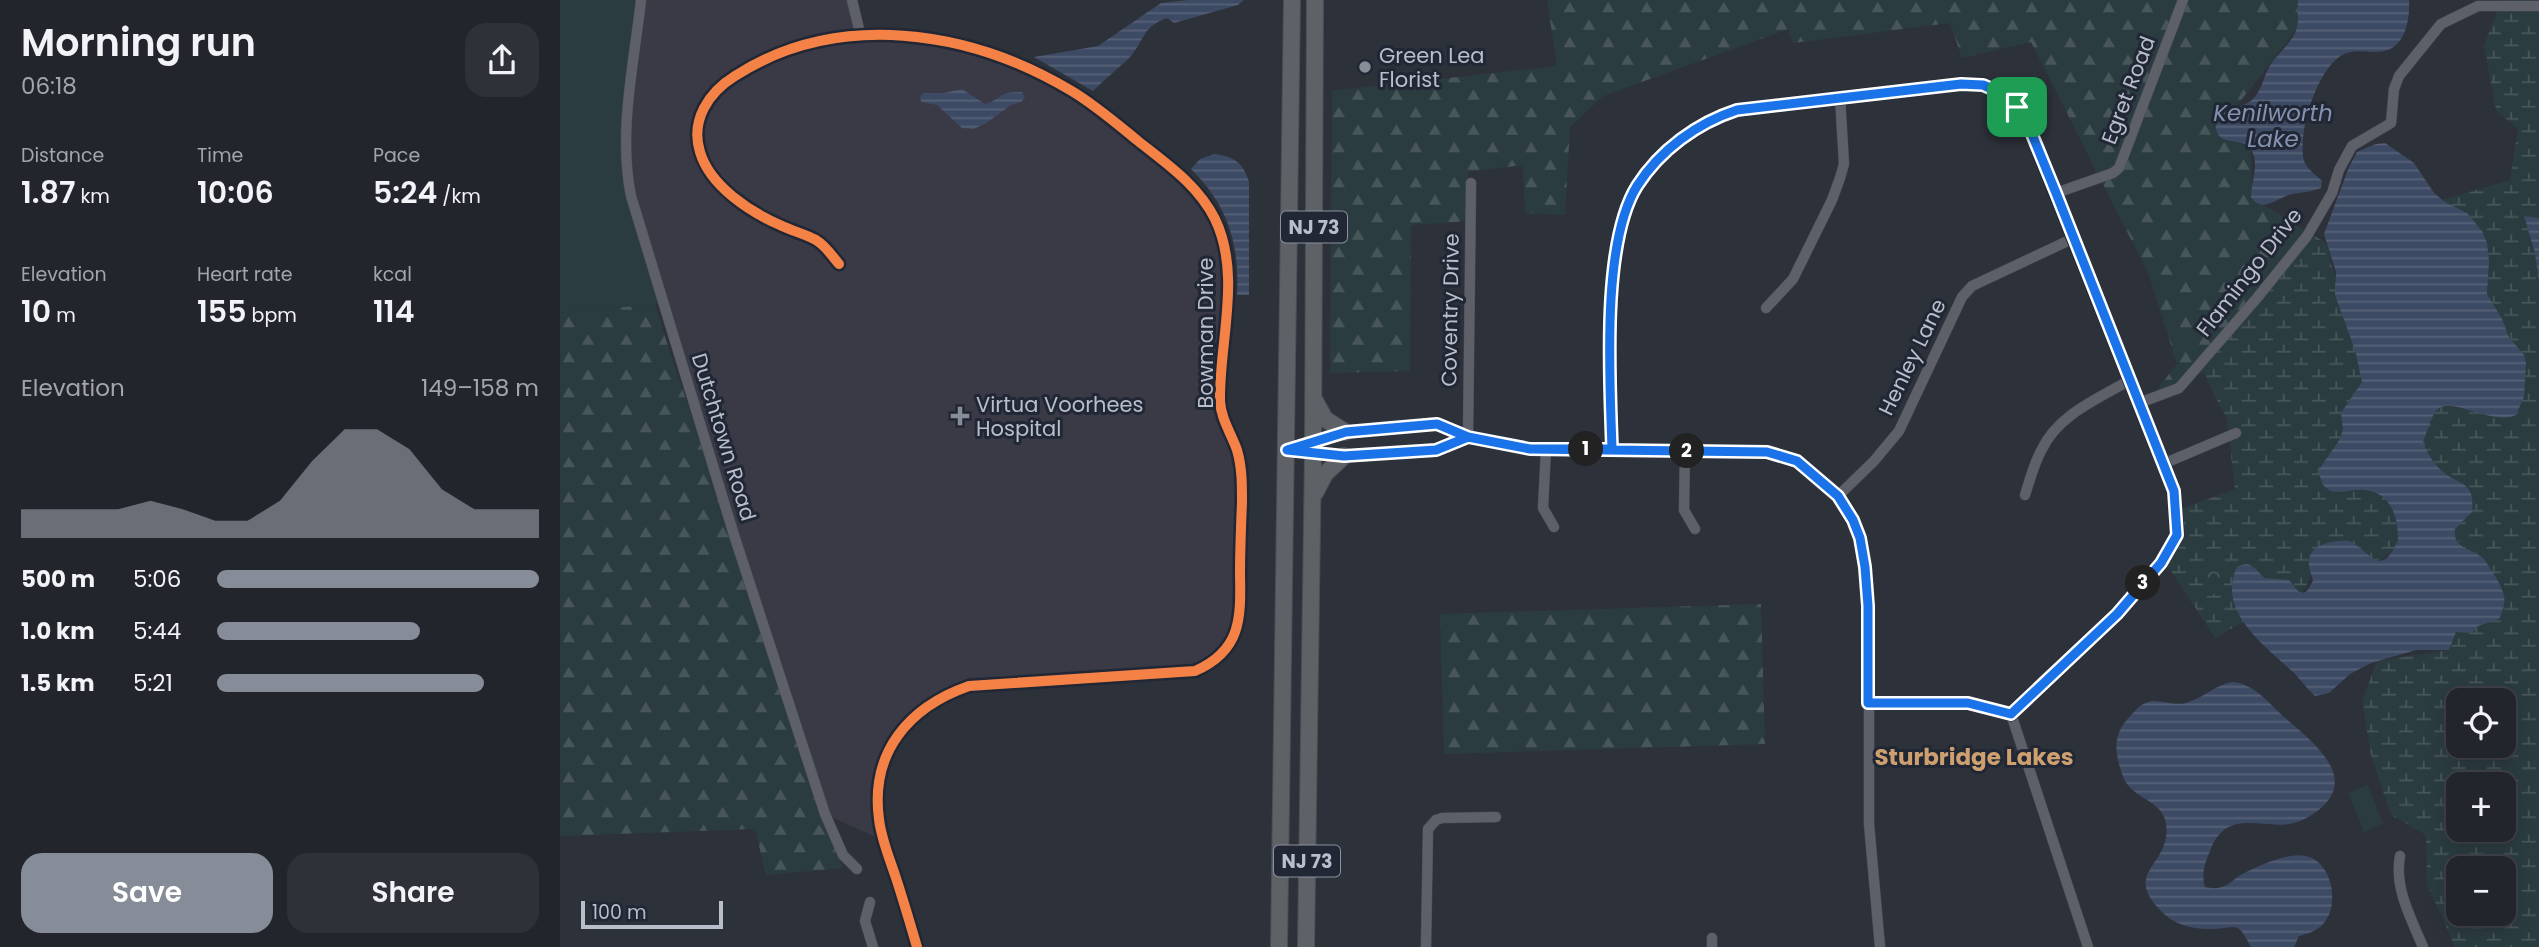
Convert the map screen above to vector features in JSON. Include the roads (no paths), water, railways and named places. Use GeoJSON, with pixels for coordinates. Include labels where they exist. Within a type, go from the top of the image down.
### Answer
{"type":"FeatureCollection","features":[{"type":"Feature","properties":{"kind":"highway","name":"NJ 73"},"geometry":{"type":"LineString","coordinates":[[1279,947],[1292,5]]}},
{"type":"Feature","properties":{"kind":"highway","name":"NJ 73"},"geometry":{"type":"LineString","coordinates":[[1306,947],[1314,398],[1315,6]]}},
{"type":"Feature","properties":{"kind":"highway"},"geometry":{"type":"LineString","coordinates":[[1314,398],[1325,419],[1346,432]]}},
{"type":"Feature","properties":{"kind":"highway"},"geometry":{"type":"LineString","coordinates":[[1313,498],[1325,474],[1344,456]]}},
{"type":"Feature","properties":{"kind":"street","name":"Dutchtown Road"},"geometry":{"type":"LineString","coordinates":[[641,0],[625,137],[626,173],[631,196],[734,534],[825,814],[843,855],[857,869]]}},
{"type":"Feature","properties":{"kind":"street"},"geometry":{"type":"LineString","coordinates":[[852,0],[860,33]]}},
{"type":"Feature","properties":{"kind":"street","name":"Egret Road"},"geometry":{"type":"LineString","coordinates":[[2056,193],[2118,169],[2183,0]]}},
{"type":"Feature","properties":{"kind":"street"},"geometry":{"type":"LineString","coordinates":[[1292,5],[1315,6]]}},
{"type":"Feature","properties":{"kind":"street","name":"Flamingo Drive"},"geometry":{"type":"LineString","coordinates":[[2139,403],[2179,388],[2302,242],[2332,193],[2339,170],[2352,146],[2392,124],[2394,89],[2399,76],[2435,29],[2446,19],[2478,6],[2539,6]]}},
{"type":"Feature","properties":{"kind":"street","name":"Bowman Drive"},"geometry":{"type":"LineString","coordinates":[[839,264],[816,240],[776,224],[741,202],[716,181],[700,152],[697,134],[699,117],[713,93],[720,85],[752,64],[782,50],[860,33],[925,38],[979,50],[1071,90],[1188,180],[1204,200],[1223,241],[1227,284],[1220,400],[1224,421],[1236,448],[1242,474],[1242,597],[1233,638],[1223,653],[1209,665],[1195,671],[969,685],[923,707],[899,734],[885,762],[877,805],[884,841],[917,947]]}},
{"type":"Feature","properties":{"kind":"street"},"geometry":{"type":"LineString","coordinates":[[1612,449],[1610,333],[1616,248],[1625,214],[1637,187],[1685,135],[1716,117],[1737,110],[1840,97],[1921,87],[1983,85],[2006,95],[2019,109],[2056,193],[2174,491],[2178,522],[2177,535],[2161,563],[2117,614],[2011,714]]}},
{"type":"Feature","properties":{"kind":"street"},"geometry":{"type":"LineString","coordinates":[[1766,309],[1793,279],[1840,178],[1844,164],[1840,97]]}},
{"type":"Feature","properties":{"kind":"street","name":"Coventry Drive"},"geometry":{"type":"LineString","coordinates":[[1468,437],[1471,183]]}},
{"type":"Feature","properties":{"kind":"street","name":"Henley Lane"},"geometry":{"type":"LineString","coordinates":[[1838,496],[1874,461],[1899,431],[1962,297],[1972,286],[2074,239]]}},
{"type":"Feature","properties":{"kind":"street"},"geometry":{"type":"LineString","coordinates":[[2025,495],[2040,452],[2058,426],[2070,415],[2130,380]]}},
{"type":"Feature","properties":{"kind":"street"},"geometry":{"type":"LineString","coordinates":[[1313,448],[1346,432],[1437,424],[1468,437],[1530,449],[1767,452],[1797,461],[1838,496],[1853,520],[1860,538],[1865,567],[1868,606],[1869,824],[1880,947]]}},
{"type":"Feature","properties":{"kind":"street"},"geometry":{"type":"LineString","coordinates":[[2163,464],[2236,433]]}},
{"type":"Feature","properties":{"kind":"street"},"geometry":{"type":"LineString","coordinates":[[1287,450],[1313,448],[1344,456],[1436,450],[1468,437]]}},
{"type":"Feature","properties":{"kind":"street"},"geometry":{"type":"LineString","coordinates":[[1546,449],[1544,508],[1554,527]]}},
{"type":"Feature","properties":{"kind":"street"},"geometry":{"type":"LineString","coordinates":[[1685,451],[1684,510],[1695,529]]}},
{"type":"Feature","properties":{"kind":"street"},"geometry":{"type":"LineString","coordinates":[[1868,703],[1968,703],[2011,714]]}},
{"type":"Feature","properties":{"kind":"street"},"geometry":{"type":"LineString","coordinates":[[2011,714],[2088,947]]}},
{"type":"Feature","properties":{"kind":"street"},"geometry":{"type":"LineString","coordinates":[[1426,947],[1428,829],[1442,818],[1496,817]]}},
{"type":"Feature","properties":{"kind":"street"},"geometry":{"type":"LineString","coordinates":[[2399,856],[2400,888],[2423,947]]}},
{"type":"Feature","properties":{"kind":"street"},"geometry":{"type":"LineString","coordinates":[[870,902],[865,921],[873,947]]}},
{"type":"Feature","properties":{"kind":"water"},"geometry":{"type":"Polygon","coordinates":[[[1244,0],[1238,5],[1174,23],[1167,18],[1158,22],[1147,31],[1132,55],[1093,91],[1034,57],[1098,46],[1161,3],[1244,0]]]}},
{"type":"Feature","properties":{"kind":"water","name":"Kenilworth Lake"},"geometry":{"type":"Polygon","coordinates":[[[2298,0],[2409,0],[2408,18],[2403,36],[2390,49],[2344,54],[2325,72],[2306,118],[2303,149],[2304,161],[2322,181],[2321,188],[2261,204],[2251,197],[2255,161],[2251,149],[2242,143],[2221,138],[2216,128],[2217,122],[2224,114],[2248,103],[2258,93],[2269,67],[2295,32],[2298,24],[2298,0]]]}},
{"type":"Feature","properties":{"kind":"water"},"geometry":{"type":"Polygon","coordinates":[[[962,89],[985,104],[1008,93],[1022,92],[1025,97],[1021,102],[1011,105],[985,124],[973,129],[962,128],[937,105],[921,102],[923,93],[944,93],[962,89]]]}},
{"type":"Feature","properties":{"kind":"water"},"geometry":{"type":"Polygon","coordinates":[[[2385,143],[2414,163],[2434,193],[2467,213],[2482,231],[2487,243],[2489,261],[2487,294],[2509,337],[2524,355],[2524,397],[2516,415],[2495,417],[2450,406],[2441,407],[2434,414],[2423,443],[2439,468],[2469,489],[2472,512],[2455,529],[2455,536],[2460,544],[2485,561],[2502,590],[2504,606],[2499,619],[2478,626],[2472,633],[2456,632],[2449,650],[2416,650],[2371,663],[2350,674],[2329,693],[2315,696],[2247,626],[2238,613],[2232,583],[2237,567],[2247,564],[2265,578],[2289,580],[2303,593],[2313,581],[2309,566],[2310,557],[2317,548],[2337,541],[2349,541],[2380,561],[2392,552],[2398,540],[2391,507],[2381,495],[2364,490],[2330,491],[2323,485],[2318,471],[2340,439],[2343,429],[2341,413],[2362,382],[2355,350],[2335,295],[2336,272],[2324,234],[2357,152],[2385,143]]]}},
{"type":"Feature","properties":{"kind":"water"},"geometry":{"type":"Polygon","coordinates":[[[1214,154],[1227,157],[1241,165],[1249,182],[1249,295],[1237,295],[1234,243],[1223,212],[1191,169],[1200,159],[1214,154]]]}},
{"type":"Feature","properties":{"kind":"water"},"geometry":{"type":"Polygon","coordinates":[[[2524,216],[2539,218],[2539,283],[2535,253],[2524,216]]]}},
{"type":"Feature","properties":{"kind":"water"},"geometry":{"type":"Polygon","coordinates":[[[2232,682],[2254,690],[2304,734],[2324,755],[2335,779],[2333,791],[2326,803],[2303,820],[2282,825],[2236,824],[2226,829],[2217,837],[2205,864],[2205,887],[2219,888],[2281,858],[2299,855],[2315,860],[2328,875],[2331,907],[2323,924],[2318,929],[2299,936],[2294,947],[2251,947],[2237,928],[2207,929],[2181,924],[2160,910],[2146,886],[2147,876],[2166,838],[2166,824],[2156,806],[2124,780],[2116,749],[2120,730],[2128,718],[2147,702],[2184,703],[2232,682]]]}},
{"type":"Feature","properties":{"kind":"place","name":"Green Lea Florist"},"geometry":{"type":"Point","coordinates":[1365,67]}},
{"type":"Feature","properties":{"kind":"place","name":"Virtua Voorhees Hospital"},"geometry":{"type":"Point","coordinates":[960,416]}},
{"type":"Feature","properties":{"kind":"district","name":"Sturbridge Lakes"},"geometry":{"type":"Point","coordinates":[1974,757]}}]}
